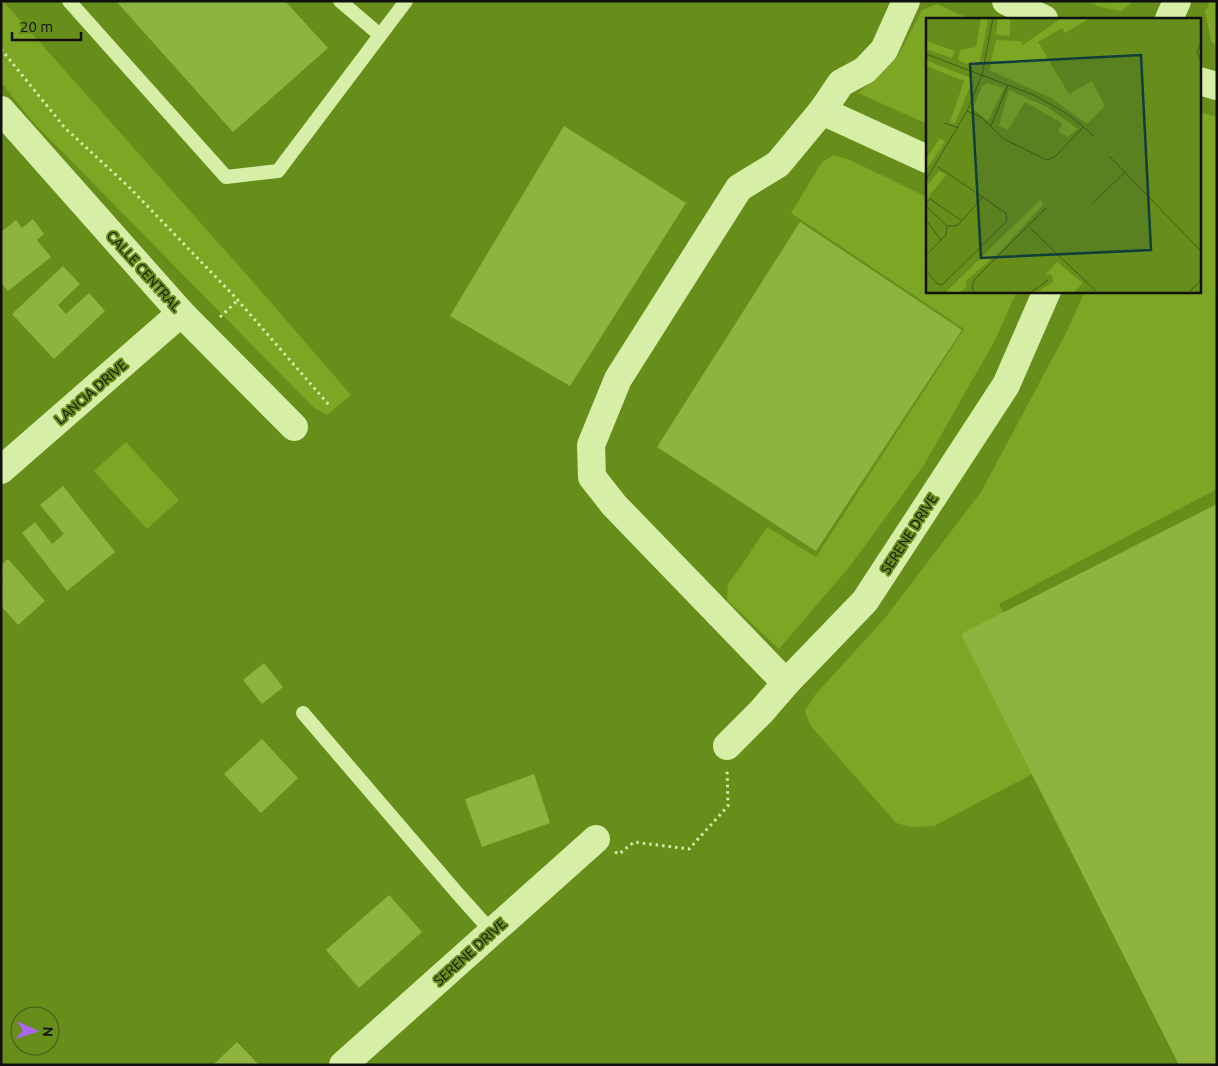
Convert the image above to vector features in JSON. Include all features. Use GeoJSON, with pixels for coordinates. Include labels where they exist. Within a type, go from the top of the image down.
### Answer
{"type":"FeatureCollection","features":[{"type":"Feature","properties":{"kind":"street"},"geometry":{"type":"LineString","coordinates":[[786,683],[614,505],[592,477],[591,446],[618,379],[739,188],[778,164],[822,111],[841,83],[864,70],[884,50],[906,1]]}},
{"type":"Feature","properties":{"kind":"street"},"geometry":{"type":"LineString","coordinates":[[1006,1],[1042,18]]}},
{"type":"Feature","properties":{"kind":"street"},"geometry":{"type":"LineString","coordinates":[[1169,18],[1177,1]]}},
{"type":"Feature","properties":{"kind":"street"},"geometry":{"type":"LineString","coordinates":[[1200,81],[1217,86]]}},
{"type":"Feature","properties":{"kind":"street","name":"CALLE CENTRAL"},"geometry":{"type":"LineString","coordinates":[[1,110],[181,313],[294,426]]}},
{"type":"Feature","properties":{"kind":"street"},"geometry":{"type":"LineString","coordinates":[[822,111],[926,159]]}},
{"type":"Feature","properties":{"kind":"street","name":"SERENE DRIVE"},"geometry":{"type":"LineString","coordinates":[[727,746],[865,601],[1006,385],[1047,292]]}},
{"type":"Feature","properties":{"kind":"street","name":"LANCIA DRIVE"},"geometry":{"type":"LineString","coordinates":[[1,470],[181,313]]}},
{"type":"Feature","properties":{"kind":"street","name":"SERENE DRIVE"},"geometry":{"type":"LineString","coordinates":[[343,1065],[596,839]]}},
{"type":"Feature","properties":{"kind":"lane"},"geometry":{"type":"LineString","coordinates":[[69,1],[226,178],[278,171],[406,1]]}},
{"type":"Feature","properties":{"kind":"lane"},"geometry":{"type":"LineString","coordinates":[[340,1],[380,35]]}},
{"type":"Feature","properties":{"kind":"lane"},"geometry":{"type":"LineString","coordinates":[[303,713],[492,932]]}},
{"type":"Feature","properties":{"kind":"path"},"geometry":{"type":"LineString","coordinates":[[1,49],[65,128],[129,187],[228,290],[329,405]]}},
{"type":"Feature","properties":{"kind":"path"},"geometry":{"type":"LineString","coordinates":[[596,839],[619,854],[634,842],[689,848],[728,806],[727,746]]}},
{"type":"Feature","properties":{"kind":"green space"},"geometry":{"type":"Polygon","coordinates":[[[1,1],[247,275],[351,395],[327,415],[313,407],[31,120],[1,82],[1,1]]]}},
{"type":"Feature","properties":{"kind":"green space"},"geometry":{"type":"Polygon","coordinates":[[[1087,1],[1134,1],[1121,11],[1100,7],[1087,1]]]}},
{"type":"Feature","properties":{"kind":"green space"},"geometry":{"type":"Polygon","coordinates":[[[1210,1],[1217,1],[1217,46],[1211,41],[1205,12],[1210,1]]]}},
{"type":"Feature","properties":{"kind":"green space"},"geometry":{"type":"Polygon","coordinates":[[[937,4],[968,18],[926,18],[926,124],[858,93],[882,73],[898,56],[922,10],[937,4]]]}},
{"type":"Feature","properties":{"kind":"green space"},"geometry":{"type":"Polygon","coordinates":[[[1200,112],[1217,117],[1217,489],[999,604],[1074,752],[934,826],[911,827],[896,823],[810,725],[805,711],[815,695],[885,618],[981,492],[1067,331],[1085,292],[1200,292],[1200,112]]]}},
{"type":"Feature","properties":{"kind":"green space"},"geometry":{"type":"Polygon","coordinates":[[[834,155],[850,160],[926,197],[926,292],[1017,292],[994,342],[924,465],[850,566],[779,649],[727,600],[728,584],[767,527],[816,557],[964,329],[791,213],[822,162],[834,155]]]}},
{"type":"Feature","properties":{"kind":"green space"},"geometry":{"type":"Polygon","coordinates":[[[126,442],[179,500],[147,529],[94,471],[126,442]]]}},
{"type":"Feature","properties":{"kind":"building"},"geometry":{"type":"Polygon","coordinates":[[[116,1],[285,1],[328,48],[233,132],[116,1]]]}},
{"type":"Feature","properties":{"kind":"building"},"geometry":{"type":"Polygon","coordinates":[[[564,126],[686,203],[570,386],[450,316],[564,126]]]}},
{"type":"Feature","properties":{"kind":"building"},"geometry":{"type":"Polygon","coordinates":[[[33,219],[44,234],[37,240],[51,257],[8,291],[1,283],[1,232],[16,220],[22,228],[33,219]]]}},
{"type":"Feature","properties":{"kind":"building"},"geometry":{"type":"Polygon","coordinates":[[[800,222],[962,330],[816,551],[657,447],[800,222]]]}},
{"type":"Feature","properties":{"kind":"building"},"geometry":{"type":"Polygon","coordinates":[[[63,266],[80,284],[58,305],[66,314],[89,293],[105,311],[54,359],[12,314],[63,266]]]}},
{"type":"Feature","properties":{"kind":"building"},"geometry":{"type":"Polygon","coordinates":[[[63,486],[115,552],[67,591],[22,533],[35,522],[52,544],[64,534],[40,505],[63,486]]]}},
{"type":"Feature","properties":{"kind":"building"},"geometry":{"type":"Polygon","coordinates":[[[1217,504],[1217,1064],[1179,1065],[961,634],[1217,504]]]}},
{"type":"Feature","properties":{"kind":"building"},"geometry":{"type":"Polygon","coordinates":[[[8,559],[45,601],[18,625],[1,606],[1,582],[3,581],[1,579],[1,565],[8,559]]]}},
{"type":"Feature","properties":{"kind":"building"},"geometry":{"type":"Polygon","coordinates":[[[264,663],[283,687],[262,704],[243,680],[264,663]]]}},
{"type":"Feature","properties":{"kind":"building"},"geometry":{"type":"Polygon","coordinates":[[[262,739],[298,778],[261,813],[224,774],[262,739]]]}},
{"type":"Feature","properties":{"kind":"building"},"geometry":{"type":"Polygon","coordinates":[[[534,774],[550,823],[482,847],[465,799],[534,774]]]}},
{"type":"Feature","properties":{"kind":"building"},"geometry":{"type":"Polygon","coordinates":[[[389,895],[422,932],[359,988],[326,950],[389,895]]]}},
{"type":"Feature","properties":{"kind":"building"},"geometry":{"type":"Polygon","coordinates":[[[237,1042],[259,1065],[213,1065],[237,1042]]]}}]}
